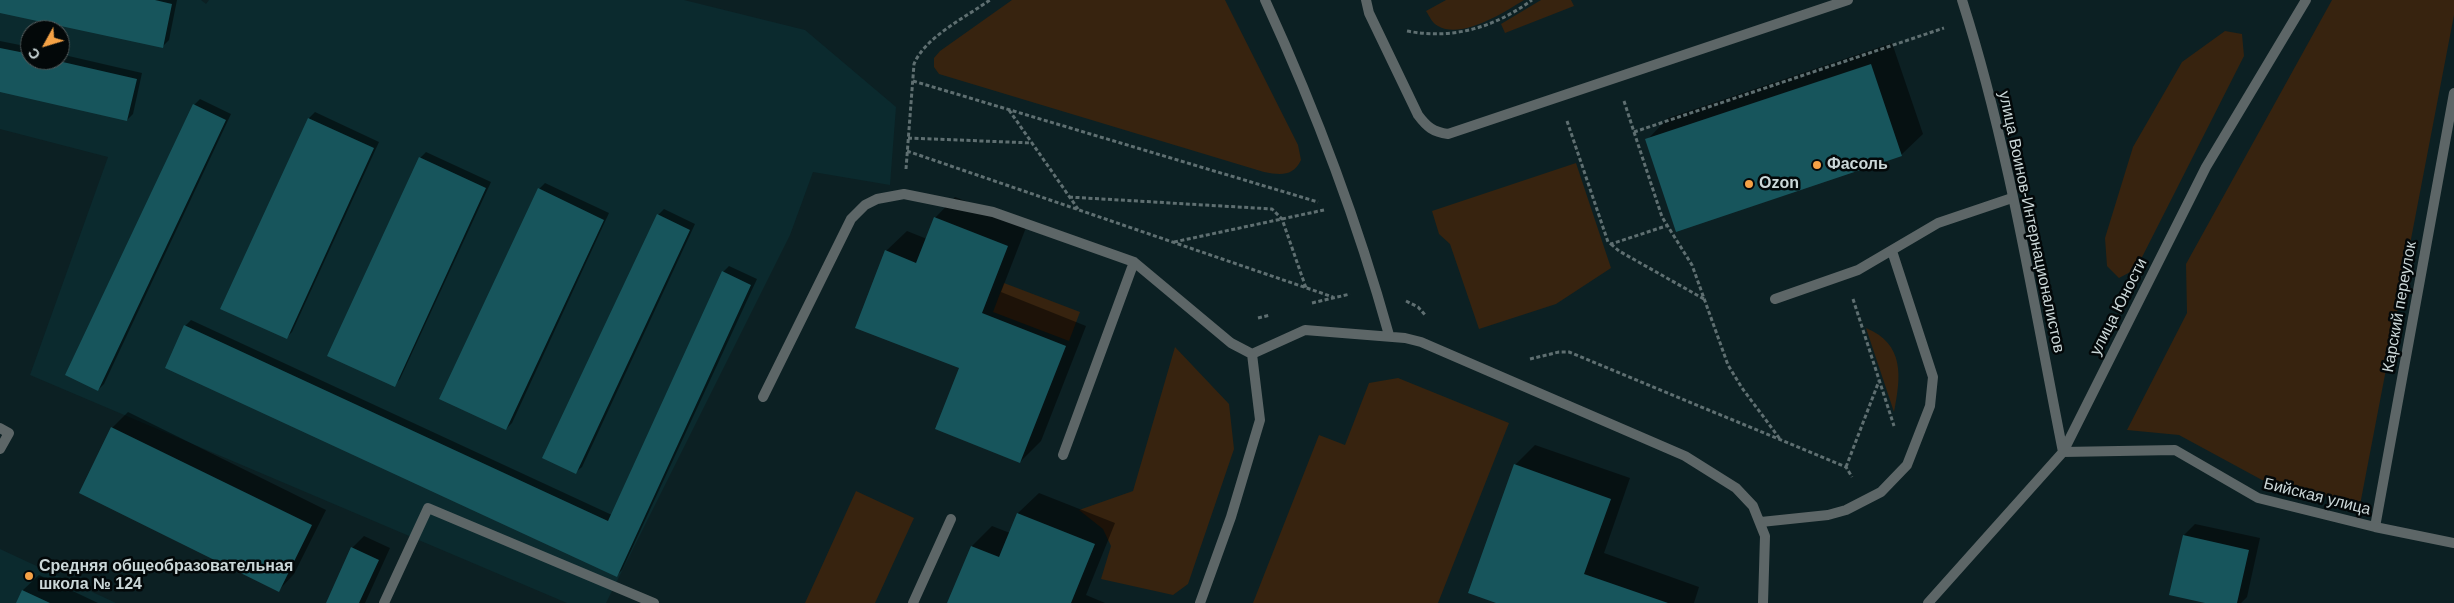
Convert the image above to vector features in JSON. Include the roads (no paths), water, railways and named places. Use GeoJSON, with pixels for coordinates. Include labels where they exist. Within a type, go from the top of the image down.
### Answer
{"type":"FeatureCollection","features":[{"type":"Feature","properties":{"kind":"street"},"geometry":{"type":"LineString","coordinates":[[1265,0],[1302,80],[1349,204],[1389,335]]}},
{"type":"Feature","properties":{"kind":"street"},"geometry":{"type":"LineString","coordinates":[[1366,0],[1375,26],[1418,115],[1428,128],[1448,134],[1848,0]]}},
{"type":"Feature","properties":{"kind":"street","name":"улица Воинов-Интернационалистов"},"geometry":{"type":"LineString","coordinates":[[1962,0],[1987,86],[2012,198],[2063,452]]}},
{"type":"Feature","properties":{"kind":"street","name":"улица Юности"},"geometry":{"type":"LineString","coordinates":[[1928,603],[2063,452],[2206,167],[2306,0]]}},
{"type":"Feature","properties":{"kind":"street","name":"Карский переулок"},"geometry":{"type":"LineString","coordinates":[[2375,527],[2454,93]]}},
{"type":"Feature","properties":{"kind":"street"},"geometry":{"type":"LineString","coordinates":[[763,397],[851,219],[865,205],[877,199],[904,194],[992,212],[1134,262],[1231,343],[1252,354]]}},
{"type":"Feature","properties":{"kind":"street"},"geometry":{"type":"LineString","coordinates":[[1775,299],[1845,275],[1892,251],[1938,223],[2012,198]]}},
{"type":"Feature","properties":{"kind":"street"},"geometry":{"type":"LineString","coordinates":[[1761,522],[1828,515],[1846,510],[1868,500],[1897,477],[1907,465],[1930,406],[1932,377],[1892,251]]}},
{"type":"Feature","properties":{"kind":"street"},"geometry":{"type":"LineString","coordinates":[[1064,455],[1134,262]]}},
{"type":"Feature","properties":{"kind":"street"},"geometry":{"type":"LineString","coordinates":[[1252,354],[1305,330],[1389,335],[1421,342],[1685,456],[1736,488],[1753,506],[1766,536],[1763,603]]}},
{"type":"Feature","properties":{"kind":"street"},"geometry":{"type":"LineString","coordinates":[[1200,603],[1231,517],[1260,420],[1252,354]]}},
{"type":"Feature","properties":{"kind":"street"},"geometry":{"type":"LineString","coordinates":[[0,428],[9,433],[0,449]]}},
{"type":"Feature","properties":{"kind":"street","name":"Бийская улица"},"geometry":{"type":"LineString","coordinates":[[2063,452],[2174,450],[2258,498],[2375,527],[2454,543]]}},
{"type":"Feature","properties":{"kind":"street"},"geometry":{"type":"LineString","coordinates":[[384,603],[428,508],[654,603]]}},
{"type":"Feature","properties":{"kind":"street"},"geometry":{"type":"LineString","coordinates":[[913,603],[951,519]]}},
{"type":"Feature","properties":{"kind":"place","name":"Фасоль"},"geometry":{"type":"Point","coordinates":[1817,165]}},
{"type":"Feature","properties":{"kind":"place","name":"Ozon"},"geometry":{"type":"Point","coordinates":[1749,184]}},
{"type":"Feature","properties":{"kind":"place","name":"Средняя общеобразовательная школа № 124"},"geometry":{"type":"Point","coordinates":[29,576]}}]}
